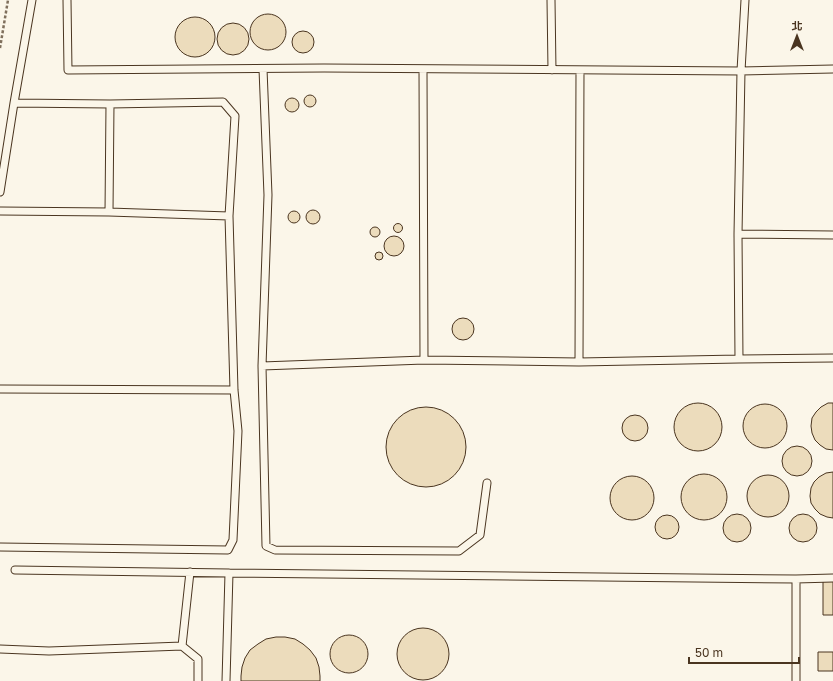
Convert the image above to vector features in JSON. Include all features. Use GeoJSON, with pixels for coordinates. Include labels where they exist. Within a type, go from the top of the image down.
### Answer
{"type":"FeatureCollection","features":[{"type":"Feature","properties":{"kind":"lane"},"geometry":{"type":"LineString","coordinates":[[0,192],[32,0]]}},
{"type":"Feature","properties":{"kind":"lane"},"geometry":{"type":"LineString","coordinates":[[67,0],[68,70],[324,68],[741,71],[833,69]]}},
{"type":"Feature","properties":{"kind":"lane"},"geometry":{"type":"LineString","coordinates":[[551,0],[552,70]]}},
{"type":"Feature","properties":{"kind":"lane"},"geometry":{"type":"LineString","coordinates":[[739,359],[738,234],[741,71],[745,0]]}},
{"type":"Feature","properties":{"kind":"lane"},"geometry":{"type":"LineString","coordinates":[[263,69],[268,195],[262,366],[266,546],[275,550],[460,552],[480,535],[488,483]]}},
{"type":"Feature","properties":{"kind":"lane"},"geometry":{"type":"LineString","coordinates":[[423,69],[424,360]]}},
{"type":"Feature","properties":{"kind":"lane"},"geometry":{"type":"LineString","coordinates":[[580,70],[580,362]]}},
{"type":"Feature","properties":{"kind":"lane"},"geometry":{"type":"LineString","coordinates":[[0,547],[228,550],[233,540],[238,431],[234,390],[230,216],[235,116],[223,102],[110,104],[14,103]]}},
{"type":"Feature","properties":{"kind":"lane"},"geometry":{"type":"LineString","coordinates":[[110,104],[110,212]]}},
{"type":"Feature","properties":{"kind":"lane"},"geometry":{"type":"LineString","coordinates":[[0,211],[110,212],[230,216]]}},
{"type":"Feature","properties":{"kind":"lane"},"geometry":{"type":"LineString","coordinates":[[738,234],[833,234]]}},
{"type":"Feature","properties":{"kind":"lane"},"geometry":{"type":"LineString","coordinates":[[262,366],[424,360],[580,362],[833,358]]}},
{"type":"Feature","properties":{"kind":"lane"},"geometry":{"type":"LineString","coordinates":[[0,389],[234,390]]}},
{"type":"Feature","properties":{"kind":"lane"},"geometry":{"type":"LineString","coordinates":[[15,570],[796,579],[833,578]]}},
{"type":"Feature","properties":{"kind":"lane"},"geometry":{"type":"LineString","coordinates":[[182,646],[190,572]]}},
{"type":"Feature","properties":{"kind":"lane"},"geometry":{"type":"LineString","coordinates":[[226,681],[229,573]]}},
{"type":"Feature","properties":{"kind":"lane"},"geometry":{"type":"LineString","coordinates":[[796,579],[796,681]]}},
{"type":"Feature","properties":{"kind":"lane"},"geometry":{"type":"LineString","coordinates":[[0,649],[49,651],[182,646],[198,659],[198,681]]}},
{"type":"Feature","properties":{"kind":"path"},"geometry":{"type":"LineString","coordinates":[[0,48],[8,0]]}},
{"type":"Feature","properties":{"kind":"building"},"geometry":{"type":"Polygon","coordinates":[[[268,14],[278,17],[283,22],[286,32],[283,42],[278,47],[268,50],[258,47],[253,42],[250,32],[253,22],[258,17],[268,14]]]}},
{"type":"Feature","properties":{"kind":"building"},"geometry":{"type":"Polygon","coordinates":[[[191,17],[199,17],[206,20],[212,26],[215,37],[212,48],[206,54],[199,57],[191,57],[184,54],[178,48],[175,41],[175,33],[178,26],[184,20],[191,17]]]}},
{"type":"Feature","properties":{"kind":"building"},"geometry":{"type":"Polygon","coordinates":[[[233,23],[239,24],[246,30],[249,39],[248,45],[242,52],[233,55],[227,54],[220,48],[217,39],[218,33],[224,26],[233,23]]]}},
{"type":"Feature","properties":{"kind":"building"},"geometry":{"type":"Polygon","coordinates":[[[303,31],[311,34],[314,42],[311,50],[303,53],[295,50],[292,42],[295,34],[303,31]]]}},
{"type":"Feature","properties":{"kind":"building"},"geometry":{"type":"Polygon","coordinates":[[[308,95],[312,95],[316,101],[312,107],[308,107],[304,103],[304,99],[308,95]]]}},
{"type":"Feature","properties":{"kind":"building"},"geometry":{"type":"Polygon","coordinates":[[[292,98],[297,100],[299,105],[297,110],[292,112],[287,110],[285,105],[287,100],[292,98]]]}},
{"type":"Feature","properties":{"kind":"building"},"geometry":{"type":"Polygon","coordinates":[[[313,210],[318,212],[320,217],[318,222],[313,224],[308,222],[306,217],[308,212],[313,210]]]}},
{"type":"Feature","properties":{"kind":"building"},"geometry":{"type":"Polygon","coordinates":[[[292,211],[296,211],[300,217],[296,223],[292,223],[288,219],[288,215],[292,211]]]}},
{"type":"Feature","properties":{"kind":"building"},"geometry":{"type":"Polygon","coordinates":[[[398,223],[403,228],[398,233],[393,228],[398,223]]]}},
{"type":"Feature","properties":{"kind":"building"},"geometry":{"type":"Polygon","coordinates":[[[373,227],[377,227],[380,232],[377,237],[373,237],[370,234],[370,230],[373,227]]]}},
{"type":"Feature","properties":{"kind":"building"},"geometry":{"type":"Polygon","coordinates":[[[390,236],[398,236],[404,242],[404,250],[398,256],[390,256],[384,250],[384,242],[390,236]]]}},
{"type":"Feature","properties":{"kind":"building"},"geometry":{"type":"Polygon","coordinates":[[[379,252],[382,253],[382,259],[379,260],[376,259],[375,256],[376,253],[379,252]]]}},
{"type":"Feature","properties":{"kind":"building"},"geometry":{"type":"Polygon","coordinates":[[[463,318],[467,319],[473,325],[473,333],[467,339],[463,340],[459,339],[453,333],[452,329],[453,325],[459,319],[463,318]]]}},
{"type":"Feature","properties":{"kind":"building"},"geometry":{"type":"Polygon","coordinates":[[[698,403],[707,405],[715,410],[720,418],[722,427],[720,436],[715,444],[707,449],[698,451],[689,449],[681,444],[676,436],[674,427],[676,418],[681,410],[689,405],[698,403]]]}},
{"type":"Feature","properties":{"kind":"building"},"geometry":{"type":"Polygon","coordinates":[[[828,403],[833,403],[833,450],[826,449],[815,440],[811,426],[812,418],[816,412],[828,403]]]}},
{"type":"Feature","properties":{"kind":"building"},"geometry":{"type":"Polygon","coordinates":[[[765,404],[777,408],[783,414],[787,426],[783,438],[777,444],[765,448],[753,444],[747,438],[743,426],[747,414],[753,408],[765,404]]]}},
{"type":"Feature","properties":{"kind":"building"},"geometry":{"type":"Polygon","coordinates":[[[426,407],[441,410],[454,419],[463,432],[466,447],[463,462],[454,475],[441,484],[426,487],[411,484],[398,475],[389,462],[386,447],[389,432],[398,419],[411,410],[426,407]]]}},
{"type":"Feature","properties":{"kind":"building"},"geometry":{"type":"Polygon","coordinates":[[[635,415],[644,419],[648,428],[644,437],[635,441],[626,437],[622,428],[626,419],[635,415]]]}},
{"type":"Feature","properties":{"kind":"building"},"geometry":{"type":"Polygon","coordinates":[[[797,446],[803,447],[811,455],[811,467],[803,475],[797,476],[791,475],[783,467],[782,461],[783,455],[791,447],[797,446]]]}},
{"type":"Feature","properties":{"kind":"building"},"geometry":{"type":"Polygon","coordinates":[[[833,472],[833,518],[820,514],[811,503],[810,496],[811,488],[814,482],[826,473],[833,472]]]}},
{"type":"Feature","properties":{"kind":"building"},"geometry":{"type":"Polygon","coordinates":[[[709,474],[721,480],[726,488],[726,506],[721,514],[713,519],[699,520],[687,514],[682,506],[681,492],[687,480],[695,475],[709,474]]]}},
{"type":"Feature","properties":{"kind":"building"},"geometry":{"type":"Polygon","coordinates":[[[768,475],[783,481],[789,496],[783,511],[768,517],[753,511],[747,496],[753,481],[768,475]]]}},
{"type":"Feature","properties":{"kind":"building"},"geometry":{"type":"Polygon","coordinates":[[[632,476],[644,480],[650,486],[654,498],[650,510],[644,516],[632,520],[620,516],[614,510],[610,498],[614,486],[620,480],[632,476]]]}},
{"type":"Feature","properties":{"kind":"building"},"geometry":{"type":"Polygon","coordinates":[[[737,514],[747,518],[751,528],[747,538],[737,542],[727,538],[723,528],[727,518],[737,514]]]}},
{"type":"Feature","properties":{"kind":"building"},"geometry":{"type":"Polygon","coordinates":[[[803,514],[813,518],[817,528],[813,538],[803,542],[793,538],[789,528],[793,518],[803,514]]]}},
{"type":"Feature","properties":{"kind":"building"},"geometry":{"type":"Polygon","coordinates":[[[667,515],[672,516],[678,522],[678,532],[672,538],[667,539],[662,538],[656,532],[655,527],[656,522],[662,516],[667,515]]]}},
{"type":"Feature","properties":{"kind":"building"},"geometry":{"type":"Polygon","coordinates":[[[823,581],[833,581],[833,615],[823,615],[823,581]]]}},
{"type":"Feature","properties":{"kind":"building"},"geometry":{"type":"Polygon","coordinates":[[[423,628],[437,632],[445,640],[449,654],[445,668],[437,676],[423,680],[409,676],[401,668],[397,654],[401,640],[409,632],[423,628]]]}},
{"type":"Feature","properties":{"kind":"building"},"geometry":{"type":"Polygon","coordinates":[[[349,635],[359,638],[365,644],[368,654],[365,664],[359,670],[349,673],[339,670],[333,664],[330,654],[333,644],[339,638],[349,635]]]}},
{"type":"Feature","properties":{"kind":"building"},"geometry":{"type":"Polygon","coordinates":[[[276,637],[295,639],[310,650],[316,658],[319,667],[320,681],[241,681],[242,667],[250,650],[266,639],[276,637]]]}},
{"type":"Feature","properties":{"kind":"building"},"geometry":{"type":"Polygon","coordinates":[[[818,652],[833,652],[833,671],[818,671],[818,652]]]}}]}
